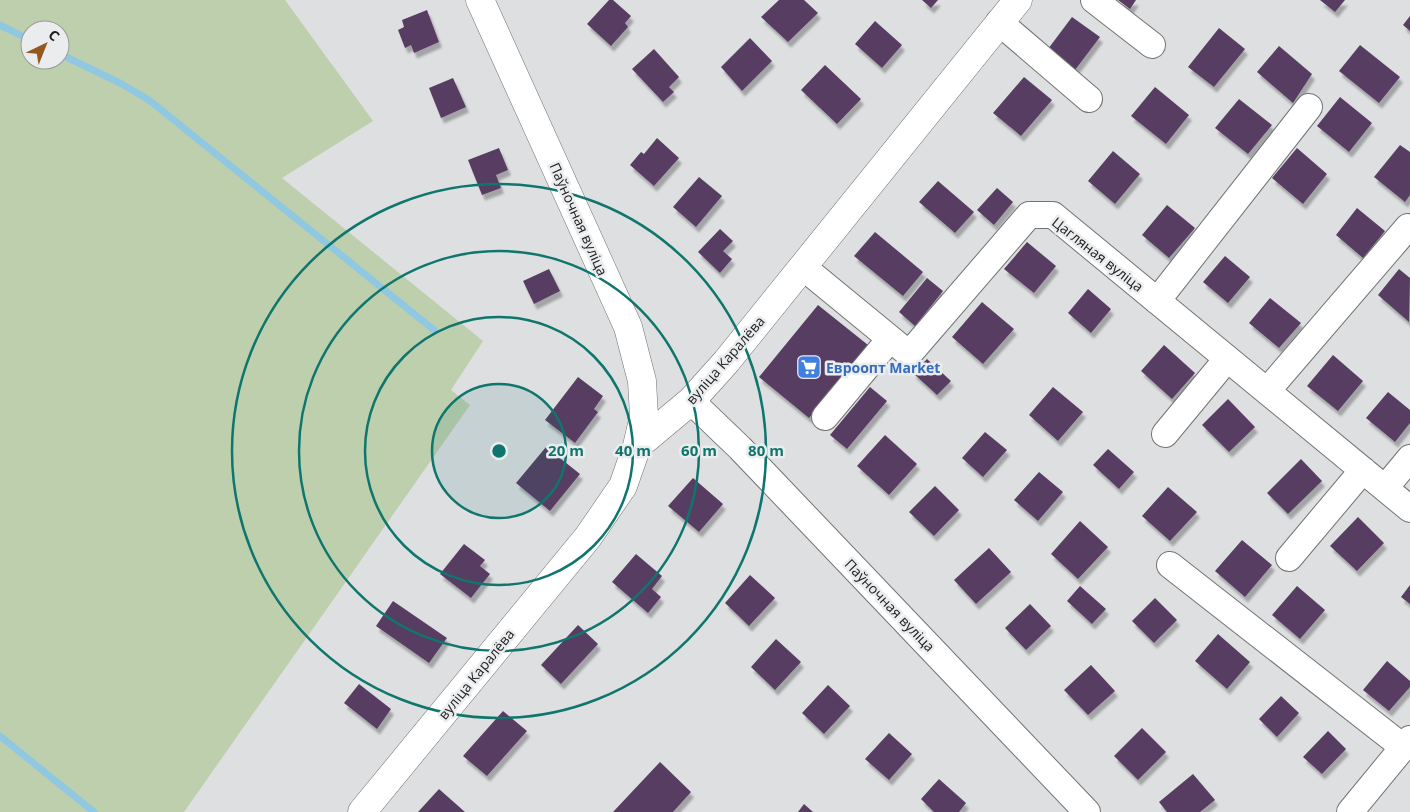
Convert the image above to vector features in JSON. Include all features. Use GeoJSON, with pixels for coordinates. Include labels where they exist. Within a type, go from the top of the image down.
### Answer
{"type":"FeatureCollection","features":[{"type":"Feature","properties":{"kind":"main road","name":"Паўночная вуліца"},"geometry":{"type":"LineString","coordinates":[[480,0],[628,327],[642,381],[644,416],[637,446]]}},
{"type":"Feature","properties":{"kind":"main road","name":"вуліца Каралёва"},"geometry":{"type":"LineString","coordinates":[[362,812],[588,537],[623,486],[637,446],[691,402],[726,362],[1018,0]]}},
{"type":"Feature","properties":{"kind":"street"},"geometry":{"type":"LineString","coordinates":[[1094,0],[1152,45]]}},
{"type":"Feature","properties":{"kind":"street"},"geometry":{"type":"LineString","coordinates":[[1000,22],[1089,99]]}},
{"type":"Feature","properties":{"kind":"street"},"geometry":{"type":"LineString","coordinates":[[1157,301],[1309,107]]}},
{"type":"Feature","properties":{"kind":"street","name":"Цагляная вуліца"},"geometry":{"type":"LineString","coordinates":[[803,266],[909,354],[1028,215],[1053,216],[1410,509]]}},
{"type":"Feature","properties":{"kind":"street"},"geometry":{"type":"LineString","coordinates":[[1267,391],[1408,227]]}},
{"type":"Feature","properties":{"kind":"street"},"geometry":{"type":"LineString","coordinates":[[825,417],[890,339]]}},
{"type":"Feature","properties":{"kind":"street"},"geometry":{"type":"LineString","coordinates":[[1165,434],[1227,359]]}},
{"type":"Feature","properties":{"kind":"street","name":"Паўночная вуліца"},"geometry":{"type":"LineString","coordinates":[[691,402],[740,448],[1087,812]]}},
{"type":"Feature","properties":{"kind":"street"},"geometry":{"type":"LineString","coordinates":[[1385,488],[1410,458]]}},
{"type":"Feature","properties":{"kind":"street"},"geometry":{"type":"LineString","coordinates":[[1289,558],[1363,470]]}},
{"type":"Feature","properties":{"kind":"street"},"geometry":{"type":"LineString","coordinates":[[1170,566],[1407,743],[1350,812]]}},
{"type":"Feature","properties":{"kind":"green space"},"geometry":{"type":"Polygon","coordinates":[[[0,0],[285,0],[373,121],[282,178],[483,341],[451,390],[470,405],[184,812],[0,812],[0,0]]]}},
{"type":"Feature","properties":{"kind":"building"},"geometry":{"type":"Polygon","coordinates":[[[609,0],[613,0],[631,16],[625,23],[628,27],[611,46],[587,24],[609,0]]]}},
{"type":"Feature","properties":{"kind":"building"},"geometry":{"type":"Polygon","coordinates":[[[779,0],[804,0],[818,13],[788,42],[761,17],[779,0]]]}},
{"type":"Feature","properties":{"kind":"building"},"geometry":{"type":"Polygon","coordinates":[[[922,0],[938,0],[931,8],[922,0]]]}},
{"type":"Feature","properties":{"kind":"building"},"geometry":{"type":"Polygon","coordinates":[[[1118,0],[1136,0],[1130,9],[1118,0]]]}},
{"type":"Feature","properties":{"kind":"building"},"geometry":{"type":"Polygon","coordinates":[[[1320,0],[1345,0],[1335,12],[1320,0]]]}},
{"type":"Feature","properties":{"kind":"building"},"geometry":{"type":"Polygon","coordinates":[[[427,10],[439,42],[414,53],[411,45],[405,48],[398,30],[404,27],[402,20],[427,10]]]}},
{"type":"Feature","properties":{"kind":"building"},"geometry":{"type":"Polygon","coordinates":[[[1410,16],[1410,31],[1403,25],[1410,16]]]}},
{"type":"Feature","properties":{"kind":"building"},"geometry":{"type":"Polygon","coordinates":[[[1072,17],[1100,37],[1075,70],[1048,49],[1072,17]]]}},
{"type":"Feature","properties":{"kind":"building"},"geometry":{"type":"Polygon","coordinates":[[[875,21],[902,45],[882,68],[855,44],[875,21]]]}},
{"type":"Feature","properties":{"kind":"building"},"geometry":{"type":"Polygon","coordinates":[[[1219,28],[1245,49],[1214,87],[1188,67],[1219,28]]]}},
{"type":"Feature","properties":{"kind":"building"},"geometry":{"type":"Polygon","coordinates":[[[750,38],[772,61],[742,91],[721,67],[750,38]]]}},
{"type":"Feature","properties":{"kind":"building"},"geometry":{"type":"Polygon","coordinates":[[[1360,45],[1400,77],[1379,103],[1339,71],[1360,45]]]}},
{"type":"Feature","properties":{"kind":"building"},"geometry":{"type":"Polygon","coordinates":[[[1279,46],[1312,74],[1293,103],[1257,72],[1279,46]]]}},
{"type":"Feature","properties":{"kind":"building"},"geometry":{"type":"Polygon","coordinates":[[[654,49],[679,77],[669,87],[674,92],[663,102],[632,69],[654,49]]]}},
{"type":"Feature","properties":{"kind":"building"},"geometry":{"type":"Polygon","coordinates":[[[825,65],[861,99],[837,124],[801,90],[825,65]]]}},
{"type":"Feature","properties":{"kind":"building"},"geometry":{"type":"Polygon","coordinates":[[[1024,77],[1052,100],[1021,136],[993,113],[1024,77]]]}},
{"type":"Feature","properties":{"kind":"building"},"geometry":{"type":"Polygon","coordinates":[[[453,78],[466,107],[441,118],[429,88],[453,78]]]}},
{"type":"Feature","properties":{"kind":"building"},"geometry":{"type":"Polygon","coordinates":[[[1155,87],[1189,115],[1166,144],[1131,116],[1155,87]]]}},
{"type":"Feature","properties":{"kind":"building"},"geometry":{"type":"Polygon","coordinates":[[[1340,97],[1372,123],[1349,152],[1317,126],[1340,97]]]}},
{"type":"Feature","properties":{"kind":"building"},"geometry":{"type":"Polygon","coordinates":[[[1239,99],[1272,125],[1248,154],[1215,128],[1239,99]]]}},
{"type":"Feature","properties":{"kind":"building"},"geometry":{"type":"Polygon","coordinates":[[[657,138],[679,158],[654,186],[630,165],[641,152],[644,154],[657,138]]]}},
{"type":"Feature","properties":{"kind":"building"},"geometry":{"type":"Polygon","coordinates":[[[1400,145],[1410,152],[1410,195],[1405,202],[1374,177],[1400,145]]]}},
{"type":"Feature","properties":{"kind":"building"},"geometry":{"type":"Polygon","coordinates":[[[499,148],[508,170],[496,175],[501,188],[482,195],[468,160],[499,148]]]}},
{"type":"Feature","properties":{"kind":"building"},"geometry":{"type":"Polygon","coordinates":[[[1297,148],[1327,174],[1303,204],[1272,178],[1297,148]]]}},
{"type":"Feature","properties":{"kind":"building"},"geometry":{"type":"Polygon","coordinates":[[[1113,151],[1140,174],[1115,204],[1088,181],[1113,151]]]}},
{"type":"Feature","properties":{"kind":"building"},"geometry":{"type":"Polygon","coordinates":[[[699,177],[722,196],[696,227],[673,207],[699,177]]]}},
{"type":"Feature","properties":{"kind":"building"},"geometry":{"type":"Polygon","coordinates":[[[938,181],[974,212],[955,233],[919,202],[938,181]]]}},
{"type":"Feature","properties":{"kind":"building"},"geometry":{"type":"Polygon","coordinates":[[[997,188],[1013,202],[994,225],[977,210],[997,188]]]}},
{"type":"Feature","properties":{"kind":"building"},"geometry":{"type":"Polygon","coordinates":[[[1167,205],[1195,228],[1169,258],[1142,235],[1167,205]]]}},
{"type":"Feature","properties":{"kind":"building"},"geometry":{"type":"Polygon","coordinates":[[[1357,208],[1385,231],[1363,258],[1336,235],[1357,208]]]}},
{"type":"Feature","properties":{"kind":"building"},"geometry":{"type":"Polygon","coordinates":[[[720,229],[733,241],[723,251],[732,259],[720,273],[698,252],[720,229]]]}},
{"type":"Feature","properties":{"kind":"building"},"geometry":{"type":"Polygon","coordinates":[[[875,232],[923,272],[903,296],[854,256],[875,232]]]}},
{"type":"Feature","properties":{"kind":"building"},"geometry":{"type":"Polygon","coordinates":[[[1027,242],[1056,266],[1034,293],[1004,269],[1027,242]]]}},
{"type":"Feature","properties":{"kind":"building"},"geometry":{"type":"Polygon","coordinates":[[[1225,256],[1250,277],[1228,303],[1203,282],[1225,256]]]}},
{"type":"Feature","properties":{"kind":"building"},"geometry":{"type":"Polygon","coordinates":[[[549,269],[560,291],[534,304],[523,281],[549,269]]]}},
{"type":"Feature","properties":{"kind":"building"},"geometry":{"type":"Polygon","coordinates":[[[1399,269],[1410,278],[1409,322],[1378,295],[1399,269]]]}},
{"type":"Feature","properties":{"kind":"building"},"geometry":{"type":"Polygon","coordinates":[[[927,278],[943,291],[915,326],[899,312],[927,278]]]}},
{"type":"Feature","properties":{"kind":"building"},"geometry":{"type":"Polygon","coordinates":[[[1088,289],[1111,309],[1091,333],[1068,313],[1088,289]]]}},
{"type":"Feature","properties":{"kind":"building"},"geometry":{"type":"Polygon","coordinates":[[[1270,298],[1301,323],[1279,348],[1249,323],[1270,298]]]}},
{"type":"Feature","properties":{"kind":"building"},"geometry":{"type":"Polygon","coordinates":[[[982,302],[1014,329],[983,364],[952,337],[982,302]]]}},
{"type":"Feature","properties":{"kind":"building"},"geometry":{"type":"Polygon","coordinates":[[[818,305],[868,345],[809,418],[759,377],[818,305]]]}},
{"type":"Feature","properties":{"kind":"building"},"geometry":{"type":"Polygon","coordinates":[[[1164,345],[1195,373],[1172,399],[1141,371],[1164,345]]]}},
{"type":"Feature","properties":{"kind":"building"},"geometry":{"type":"Polygon","coordinates":[[[1333,355],[1363,381],[1338,411],[1307,386],[1333,355]]]}},
{"type":"Feature","properties":{"kind":"building"},"geometry":{"type":"Polygon","coordinates":[[[927,359],[951,381],[937,395],[913,373],[927,359]]]}},
{"type":"Feature","properties":{"kind":"building"},"geometry":{"type":"Polygon","coordinates":[[[578,377],[603,396],[594,409],[598,412],[575,443],[545,420],[578,377]]]}},
{"type":"Feature","properties":{"kind":"building"},"geometry":{"type":"Polygon","coordinates":[[[870,387],[887,401],[847,449],[830,435],[870,387]]]}},
{"type":"Feature","properties":{"kind":"building"},"geometry":{"type":"Polygon","coordinates":[[[1053,387],[1083,412],[1058,441],[1029,415],[1053,387]]]}},
{"type":"Feature","properties":{"kind":"building"},"geometry":{"type":"Polygon","coordinates":[[[1388,392],[1410,410],[1410,423],[1395,442],[1366,418],[1388,392]]]}},
{"type":"Feature","properties":{"kind":"building"},"geometry":{"type":"Polygon","coordinates":[[[1228,399],[1255,427],[1229,452],[1202,425],[1228,399]]]}},
{"type":"Feature","properties":{"kind":"building"},"geometry":{"type":"Polygon","coordinates":[[[985,432],[1007,450],[983,477],[962,458],[985,432]]]}},
{"type":"Feature","properties":{"kind":"building"},"geometry":{"type":"Polygon","coordinates":[[[885,435],[917,464],[889,495],[857,466],[885,435]]]}},
{"type":"Feature","properties":{"kind":"building"},"geometry":{"type":"Polygon","coordinates":[[[546,447],[580,474],[550,511],[516,483],[546,447]]]}},
{"type":"Feature","properties":{"kind":"building"},"geometry":{"type":"Polygon","coordinates":[[[1108,449],[1134,472],[1119,489],[1093,465],[1108,449]]]}},
{"type":"Feature","properties":{"kind":"building"},"geometry":{"type":"Polygon","coordinates":[[[1301,459],[1322,481],[1288,514],[1267,493],[1301,459]]]}},
{"type":"Feature","properties":{"kind":"building"},"geometry":{"type":"Polygon","coordinates":[[[1039,472],[1063,492],[1038,521],[1014,500],[1039,472]]]}},
{"type":"Feature","properties":{"kind":"building"},"geometry":{"type":"Polygon","coordinates":[[[693,478],[723,504],[699,532],[668,506],[693,478]]]}},
{"type":"Feature","properties":{"kind":"building"},"geometry":{"type":"Polygon","coordinates":[[[935,486],[959,510],[934,536],[909,512],[935,486]]]}},
{"type":"Feature","properties":{"kind":"building"},"geometry":{"type":"Polygon","coordinates":[[[1168,487],[1197,512],[1170,541],[1142,516],[1168,487]]]}},
{"type":"Feature","properties":{"kind":"building"},"geometry":{"type":"Polygon","coordinates":[[[1358,517],[1384,543],[1357,571],[1330,546],[1358,517]]]}},
{"type":"Feature","properties":{"kind":"building"},"geometry":{"type":"Polygon","coordinates":[[[1080,521],[1108,547],[1078,579],[1051,554],[1080,521]]]}},
{"type":"Feature","properties":{"kind":"building"},"geometry":{"type":"Polygon","coordinates":[[[1242,540],[1272,565],[1245,597],[1215,571],[1242,540]]]}},
{"type":"Feature","properties":{"kind":"building"},"geometry":{"type":"Polygon","coordinates":[[[464,544],[485,560],[480,566],[490,574],[471,598],[440,574],[464,544]]]}},
{"type":"Feature","properties":{"kind":"building"},"geometry":{"type":"Polygon","coordinates":[[[989,548],[1011,572],[976,604],[954,580],[989,548]]]}},
{"type":"Feature","properties":{"kind":"building"},"geometry":{"type":"Polygon","coordinates":[[[636,554],[662,576],[652,589],[661,597],[648,613],[612,582],[636,554]]]}},
{"type":"Feature","properties":{"kind":"building"},"geometry":{"type":"Polygon","coordinates":[[[750,575],[775,598],[749,626],[725,603],[750,575]]]}},
{"type":"Feature","properties":{"kind":"building"},"geometry":{"type":"Polygon","coordinates":[[[1410,585],[1410,604],[1401,597],[1410,585]]]}},
{"type":"Feature","properties":{"kind":"building"},"geometry":{"type":"Polygon","coordinates":[[[1080,586],[1106,609],[1092,624],[1067,601],[1080,586]]]}},
{"type":"Feature","properties":{"kind":"building"},"geometry":{"type":"Polygon","coordinates":[[[1297,586],[1325,610],[1300,639],[1272,615],[1297,586]]]}},
{"type":"Feature","properties":{"kind":"building"},"geometry":{"type":"Polygon","coordinates":[[[1155,598],[1177,620],[1154,643],[1132,621],[1155,598]]]}},
{"type":"Feature","properties":{"kind":"building"},"geometry":{"type":"Polygon","coordinates":[[[393,601],[447,638],[429,663],[376,626],[393,601]]]}},
{"type":"Feature","properties":{"kind":"building"},"geometry":{"type":"Polygon","coordinates":[[[1030,604],[1051,626],[1026,650],[1005,628],[1030,604]]]}},
{"type":"Feature","properties":{"kind":"building"},"geometry":{"type":"Polygon","coordinates":[[[578,625],[598,644],[561,684],[541,665],[578,625]]]}},
{"type":"Feature","properties":{"kind":"building"},"geometry":{"type":"Polygon","coordinates":[[[1218,634],[1250,662],[1227,689],[1195,661],[1218,634]]]}},
{"type":"Feature","properties":{"kind":"building"},"geometry":{"type":"Polygon","coordinates":[[[776,639],[801,662],[775,690],[751,667],[776,639]]]}},
{"type":"Feature","properties":{"kind":"building"},"geometry":{"type":"Polygon","coordinates":[[[1387,661],[1410,681],[1410,687],[1389,711],[1363,690],[1387,661]]]}},
{"type":"Feature","properties":{"kind":"building"},"geometry":{"type":"Polygon","coordinates":[[[1091,665],[1115,691],[1088,715],[1064,690],[1091,665]]]}},
{"type":"Feature","properties":{"kind":"building"},"geometry":{"type":"Polygon","coordinates":[[[359,684],[391,709],[377,729],[344,703],[359,684]]]}},
{"type":"Feature","properties":{"kind":"building"},"geometry":{"type":"Polygon","coordinates":[[[828,685],[850,706],[824,734],[802,713],[828,685]]]}},
{"type":"Feature","properties":{"kind":"building"},"geometry":{"type":"Polygon","coordinates":[[[1281,696],[1299,713],[1277,737],[1259,719],[1281,696]]]}},
{"type":"Feature","properties":{"kind":"building"},"geometry":{"type":"Polygon","coordinates":[[[503,711],[527,731],[487,776],[463,756],[503,711]]]}},
{"type":"Feature","properties":{"kind":"building"},"geometry":{"type":"Polygon","coordinates":[[[1142,728],[1166,752],[1138,780],[1114,756],[1142,728]]]}},
{"type":"Feature","properties":{"kind":"building"},"geometry":{"type":"Polygon","coordinates":[[[1328,731],[1346,749],[1322,774],[1303,757],[1328,731]]]}},
{"type":"Feature","properties":{"kind":"building"},"geometry":{"type":"Polygon","coordinates":[[[889,733],[912,754],[889,780],[865,759],[889,733]]]}},
{"type":"Feature","properties":{"kind":"building"},"geometry":{"type":"Polygon","coordinates":[[[660,762],[691,792],[673,812],[613,812],[660,762]]]}},
{"type":"Feature","properties":{"kind":"building"},"geometry":{"type":"Polygon","coordinates":[[[1193,774],[1215,800],[1200,812],[1167,812],[1159,802],[1193,774]]]}},
{"type":"Feature","properties":{"kind":"building"},"geometry":{"type":"Polygon","coordinates":[[[939,779],[966,803],[959,812],[934,812],[921,799],[939,779]]]}},
{"type":"Feature","properties":{"kind":"building"},"geometry":{"type":"Polygon","coordinates":[[[439,789],[465,812],[418,812],[439,789]]]}},
{"type":"Feature","properties":{"kind":"building"},"geometry":{"type":"Polygon","coordinates":[[[804,804],[813,812],[798,812],[804,804]]]}},
{"type":"Feature","properties":{"kind":"waterway"},"geometry":{"type":"LineString","coordinates":[[0,25],[20,35]]}},
{"type":"Feature","properties":{"kind":"waterway"},"geometry":{"type":"LineString","coordinates":[[70,59],[120,83],[149,100],[434,330]]}},
{"type":"Feature","properties":{"kind":"waterway"},"geometry":{"type":"LineString","coordinates":[[0,736],[94,812]]}},
{"type":"Feature","properties":{"kind":"place","name":"Евроопт Market"},"geometry":{"type":"Point","coordinates":[809,367]}}]}
